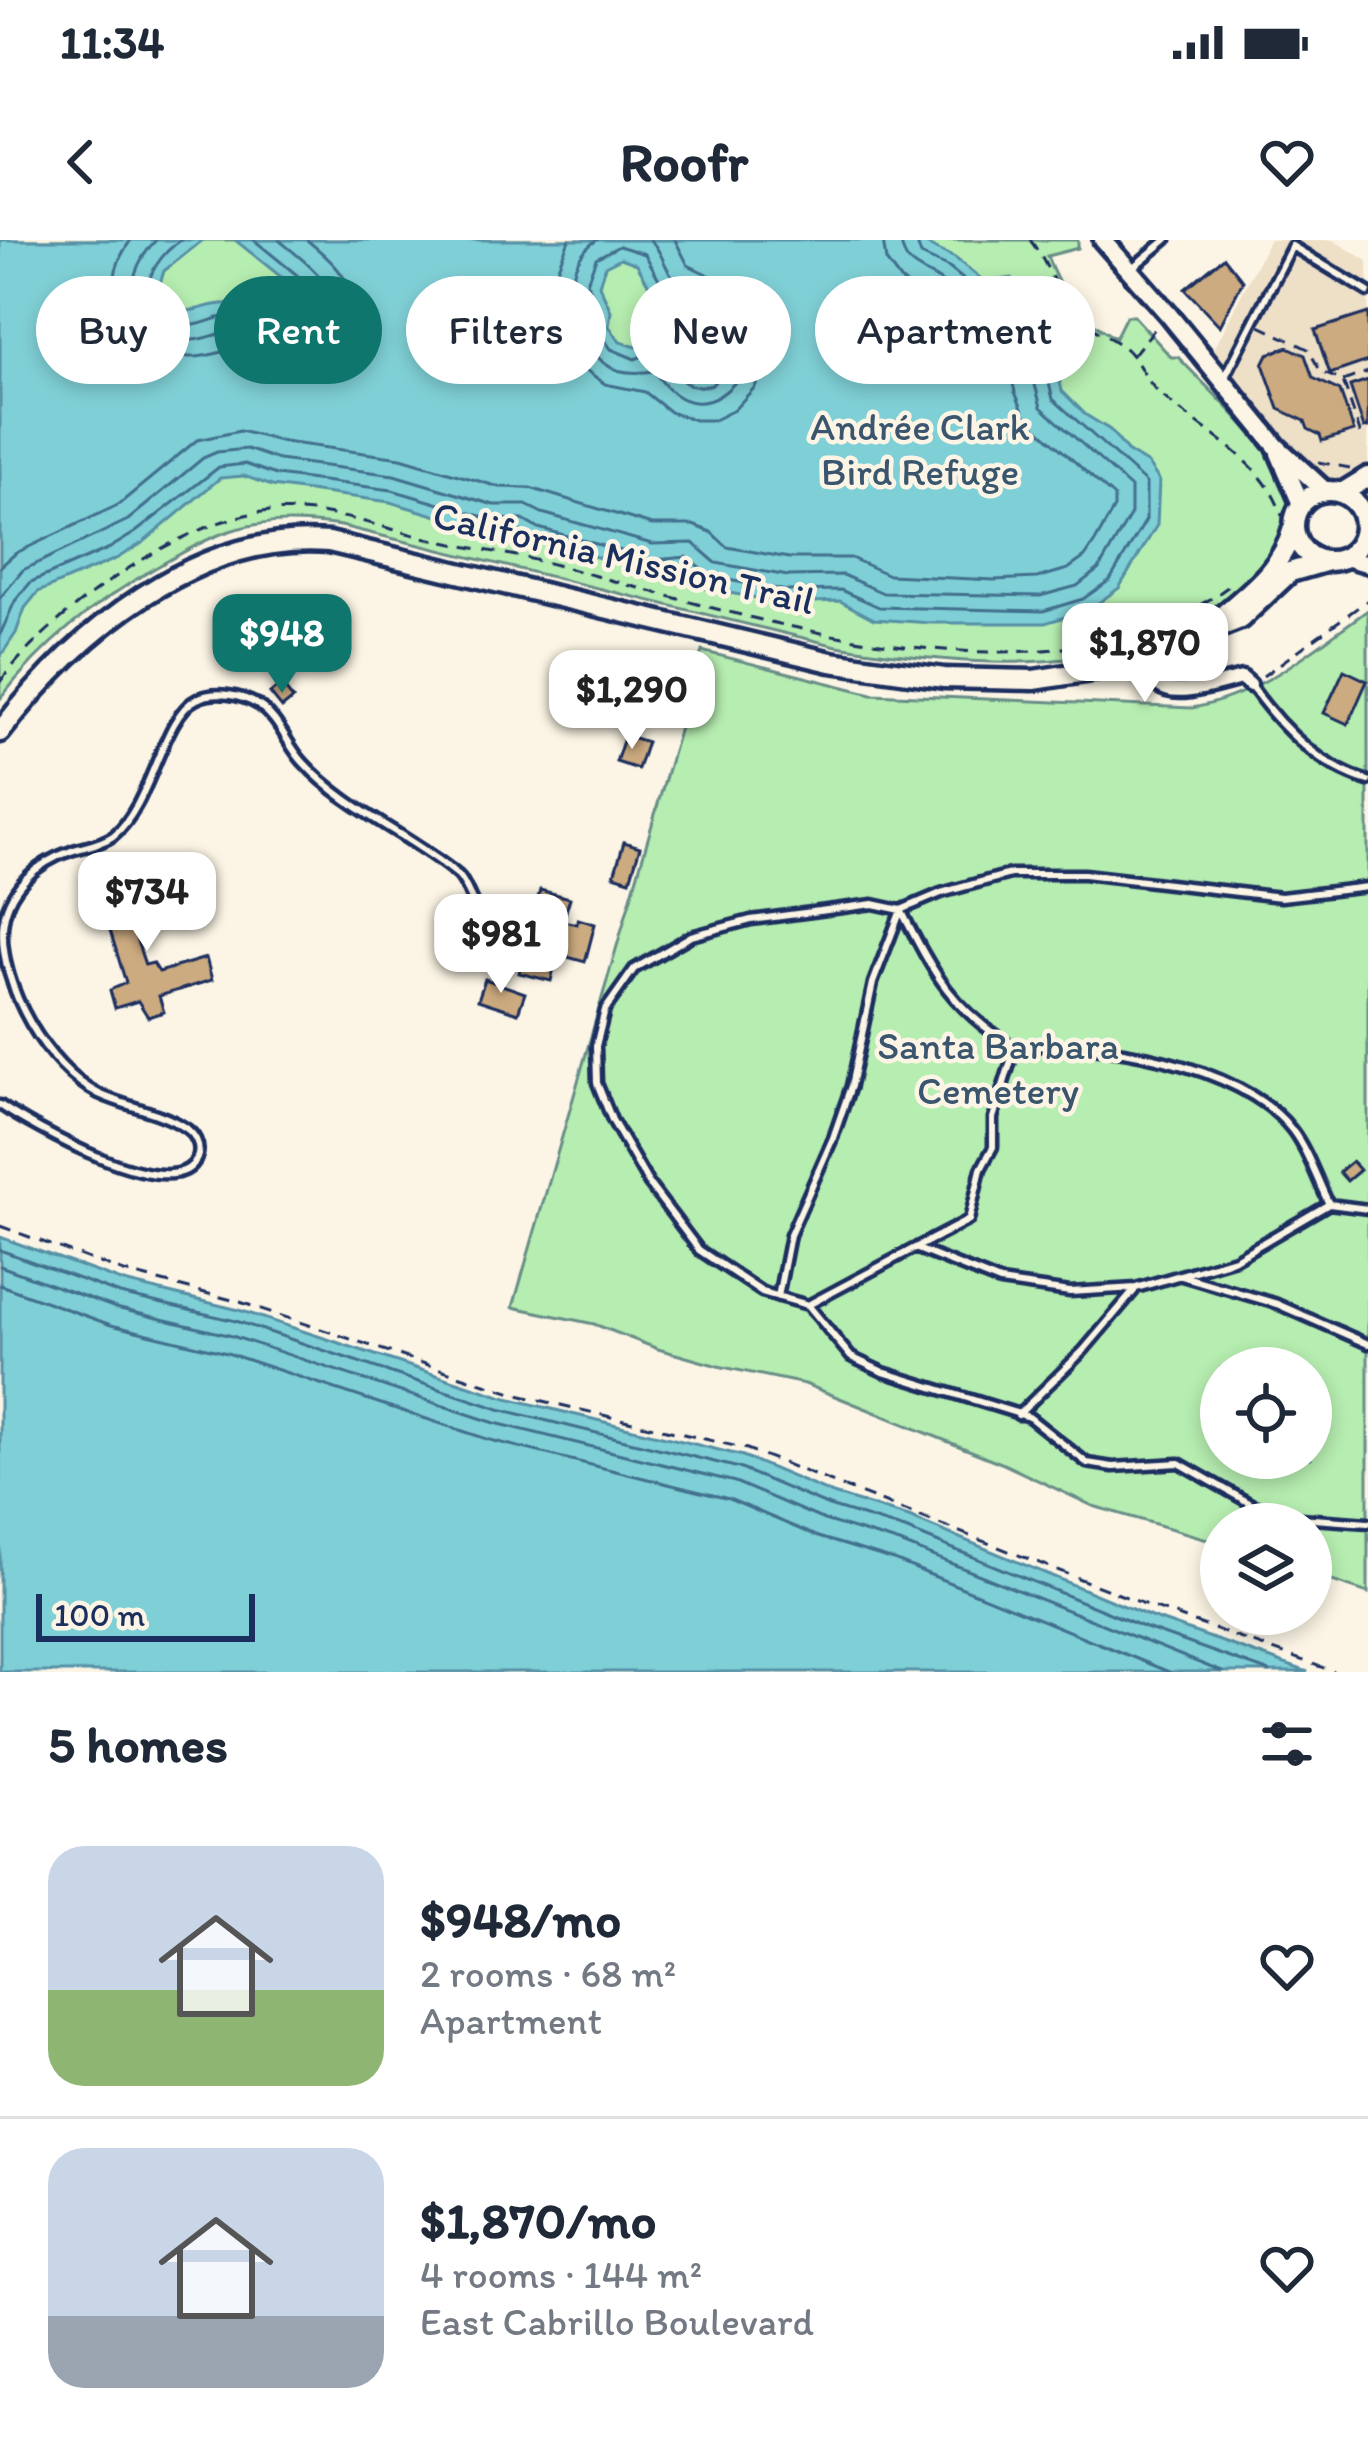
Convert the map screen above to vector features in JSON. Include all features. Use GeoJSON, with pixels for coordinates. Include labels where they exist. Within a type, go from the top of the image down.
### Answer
{"type":"FeatureCollection","features":[{"type":"Feature","properties":{"kind":"main road"},"geometry":{"type":"LineString","coordinates":[[0,732],[44,677],[94,630],[213,560],[259,544],[287,541],[329,542],[891,673],[1034,680],[1117,667],[1240,619],[1290,572],[1336,559],[1366,527],[1360,509],[1277,446],[1102,240]]}},
{"type":"Feature","properties":{"kind":"main road"},"geometry":{"type":"LineString","coordinates":[[1277,446],[1300,504]]}},
{"type":"Feature","properties":{"kind":"main road"},"geometry":{"type":"LineString","coordinates":[[1207,629],[1279,561],[1288,526],[1300,504],[1310,496],[1334,492],[1364,473]]}},
{"type":"Feature","properties":{"kind":"main road"},"geometry":{"type":"LineString","coordinates":[[1288,526],[1308,554],[1336,559]]}},
{"type":"Feature","properties":{"kind":"street"},"geometry":{"type":"LineString","coordinates":[[1336,559],[1368,564]]}},
{"type":"Feature","properties":{"kind":"street"},"geometry":{"type":"LineString","coordinates":[[1146,658],[1157,683],[1165,688],[1193,690],[1242,678],[1254,682]]}},
{"type":"Feature","properties":{"kind":"lane"},"geometry":{"type":"LineString","coordinates":[[1130,270],[1166,240]]}},
{"type":"Feature","properties":{"kind":"lane"},"geometry":{"type":"LineString","coordinates":[[1222,382],[1292,246],[1368,292]]}},
{"type":"Feature","properties":{"kind":"lane"},"geometry":{"type":"LineString","coordinates":[[1254,682],[1281,727],[1318,757],[1368,781]]}},
{"type":"Feature","properties":{"kind":"lane"},"geometry":{"type":"LineString","coordinates":[[0,1105],[30,1125],[145,1173],[168,1176],[186,1169],[196,1158],[198,1145],[188,1129],[98,1094],[51,1055],[33,1031],[17,996],[3,945],[3,926],[12,894],[39,865],[103,843],[118,832],[138,806],[182,708],[200,697],[238,697],[258,705],[302,762],[461,877],[478,914],[505,927]]}},
{"type":"Feature","properties":{"kind":"lane"},"geometry":{"type":"LineString","coordinates":[[1368,887],[1281,897],[1084,874],[1010,874],[901,910],[873,904],[751,920],[691,936],[634,969],[605,1010],[596,1046],[597,1083],[612,1120],[649,1184],[699,1250],[762,1292],[808,1305],[851,1358],[1029,1417],[1087,1463],[1113,1467],[1180,1462],[1252,1505],[1300,1518],[1368,1523]]}},
{"type":"Feature","properties":{"kind":"lane"},"geometry":{"type":"LineString","coordinates":[[901,910],[949,997],[978,1025],[1016,1048],[1082,1046],[1129,1052],[1225,1082],[1270,1108],[1293,1130],[1329,1204]]}},
{"type":"Feature","properties":{"kind":"lane"},"geometry":{"type":"LineString","coordinates":[[778,1297],[790,1235],[851,1086],[872,983],[901,910]]}},
{"type":"Feature","properties":{"kind":"lane"},"geometry":{"type":"LineString","coordinates":[[808,1305],[969,1220],[981,1169],[993,1147],[993,1118],[1016,1048]]}},
{"type":"Feature","properties":{"kind":"lane"},"geometry":{"type":"LineString","coordinates":[[915,1248],[1000,1282],[1070,1292],[1136,1288],[1235,1259],[1329,1204],[1368,1209]]}},
{"type":"Feature","properties":{"kind":"lane"},"geometry":{"type":"LineString","coordinates":[[1178,1274],[1277,1304],[1368,1344]]}},
{"type":"Feature","properties":{"kind":"lane"},"geometry":{"type":"LineString","coordinates":[[1018,1414],[1082,1352],[1136,1288]]}},
{"type":"Feature","properties":{"kind":"path"},"geometry":{"type":"LineString","coordinates":[[1030,240],[1079,318],[1132,356],[1154,389],[1246,460],[1270,488],[1288,526]]}},
{"type":"Feature","properties":{"kind":"path"},"geometry":{"type":"LineString","coordinates":[[1132,356],[1144,337],[1169,315]]}},
{"type":"Feature","properties":{"kind":"path"},"geometry":{"type":"LineString","coordinates":[[1252,323],[1308,349],[1321,372],[1342,381],[1368,372]]}},
{"type":"Feature","properties":{"kind":"path"},"geometry":{"type":"LineString","coordinates":[[1342,381],[1363,441]]}},
{"type":"Feature","properties":{"kind":"path"},"geometry":{"type":"LineString","coordinates":[[1307,469],[1315,462],[1364,473]]}},
{"type":"Feature","properties":{"kind":"path","name":"California Mission Trail"},"geometry":{"type":"LineString","coordinates":[[0,682],[44,631],[101,587],[200,530],[286,510],[522,557],[696,604],[925,648],[1055,650],[1106,643],[1152,627],[1239,578]]}},
{"type":"Feature","properties":{"kind":"path"},"geometry":{"type":"LineString","coordinates":[[1254,682],[1368,600]]}},
{"type":"Feature","properties":{"kind":"path"},"geometry":{"type":"LineString","coordinates":[[0,1226],[124,1272],[240,1303],[518,1395],[747,1450],[1152,1607],[1335,1672]]}},
{"type":"Feature","properties":{"kind":"shaded area"},"geometry":{"type":"Polygon","coordinates":[[[1269,240],[1333,240],[1368,261],[1368,468],[1354,479],[1333,484],[1313,478],[1210,357],[1269,240]]]}},
{"type":"Feature","properties":{"kind":"green space","name":"Andrée Clark Bird Refuge"},"geometry":{"type":"Polygon","coordinates":[[[0,240],[1078,240],[1078,248],[1047,256],[1055,276],[815,276],[815,384],[1095,384],[1095,324],[1115,338],[1126,316],[1134,316],[1240,421],[1272,458],[1288,489],[1288,516],[1280,542],[1246,585],[1198,617],[1150,639],[1100,653],[998,662],[837,646],[341,526],[299,522],[230,531],[155,568],[52,642],[0,699],[0,240]]]}},
{"type":"Feature","properties":{"kind":"green space","name":"Santa Barbara Cemetery"},"geometry":{"type":"Polygon","coordinates":[[[1368,610],[1368,1593],[1332,1581],[1332,1503],[1200,1503],[1200,1537],[1093,1506],[1001,1463],[805,1384],[718,1366],[594,1324],[513,1307],[702,651],[872,694],[1192,708],[1241,693],[1306,655],[1368,610]]]}},
{"type":"Feature","properties":{"kind":"water"},"geometry":{"type":"Polygon","coordinates":[[[0,240],[203,240],[162,276],[36,276],[36,384],[190,384],[190,310],[214,305],[214,384],[382,384],[382,276],[280,276],[235,240],[917,240],[955,258],[978,276],[815,276],[815,384],[1060,384],[1086,415],[1110,430],[1159,480],[1157,525],[1119,588],[1089,610],[1045,623],[874,619],[840,601],[786,603],[707,589],[695,583],[685,569],[668,568],[657,574],[521,531],[489,531],[390,502],[272,486],[244,476],[220,478],[144,542],[38,592],[25,608],[0,657],[0,240]]]}},
{"type":"Feature","properties":{"kind":"water"},"geometry":{"type":"Polygon","coordinates":[[[0,1237],[124,1282],[239,1310],[503,1397],[743,1456],[833,1494],[909,1517],[1151,1617],[1308,1672],[0,1672],[0,1237]]]}},
{"type":"Feature","properties":{"kind":"building"},"geometry":{"type":"Polygon","coordinates":[[[1224,257],[1243,281],[1220,326],[1185,289],[1224,257]]]}},
{"type":"Feature","properties":{"kind":"building"},"geometry":{"type":"Polygon","coordinates":[[[1368,313],[1368,361],[1330,374],[1315,330],[1368,313]]]}},
{"type":"Feature","properties":{"kind":"building"},"geometry":{"type":"Polygon","coordinates":[[[1288,347],[1305,355],[1313,378],[1340,391],[1354,431],[1322,441],[1305,421],[1279,409],[1263,364],[1268,354],[1288,347]]]}},
{"type":"Feature","properties":{"kind":"building"},"geometry":{"type":"Polygon","coordinates":[[[1368,380],[1368,427],[1364,428],[1350,386],[1368,380]]]}},
{"type":"Feature","properties":{"kind":"building"},"geometry":{"type":"Polygon","coordinates":[[[1344,670],[1367,681],[1348,724],[1324,713],[1344,670]]]}},
{"type":"Feature","properties":{"kind":"building"},"geometry":{"type":"Polygon","coordinates":[[[281,684],[293,699],[282,708],[270,693],[281,684]]]}},
{"type":"Feature","properties":{"kind":"building"},"geometry":{"type":"Polygon","coordinates":[[[625,735],[647,742],[638,769],[616,762],[625,735]]]}},
{"type":"Feature","properties":{"kind":"building"},"geometry":{"type":"Polygon","coordinates":[[[624,842],[640,847],[630,880],[614,875],[624,842]]]}},
{"type":"Feature","properties":{"kind":"building"},"geometry":{"type":"Polygon","coordinates":[[[160,879],[164,893],[172,891],[175,904],[141,927],[143,933],[136,938],[145,965],[153,963],[159,972],[206,958],[212,980],[159,996],[164,1012],[148,1017],[138,1001],[115,1008],[110,990],[126,983],[103,907],[147,902],[142,884],[160,879]]]}},
{"type":"Feature","properties":{"kind":"building"},"geometry":{"type":"Polygon","coordinates":[[[540,890],[570,898],[563,921],[595,924],[585,962],[557,954],[551,981],[519,973],[540,890]]]}},
{"type":"Feature","properties":{"kind":"building"},"geometry":{"type":"Polygon","coordinates":[[[485,979],[525,993],[518,1013],[478,1000],[485,979]]]}},
{"type":"Feature","properties":{"kind":"building"},"geometry":{"type":"Polygon","coordinates":[[[1352,1161],[1360,1170],[1347,1181],[1339,1172],[1352,1161]]]}}]}
